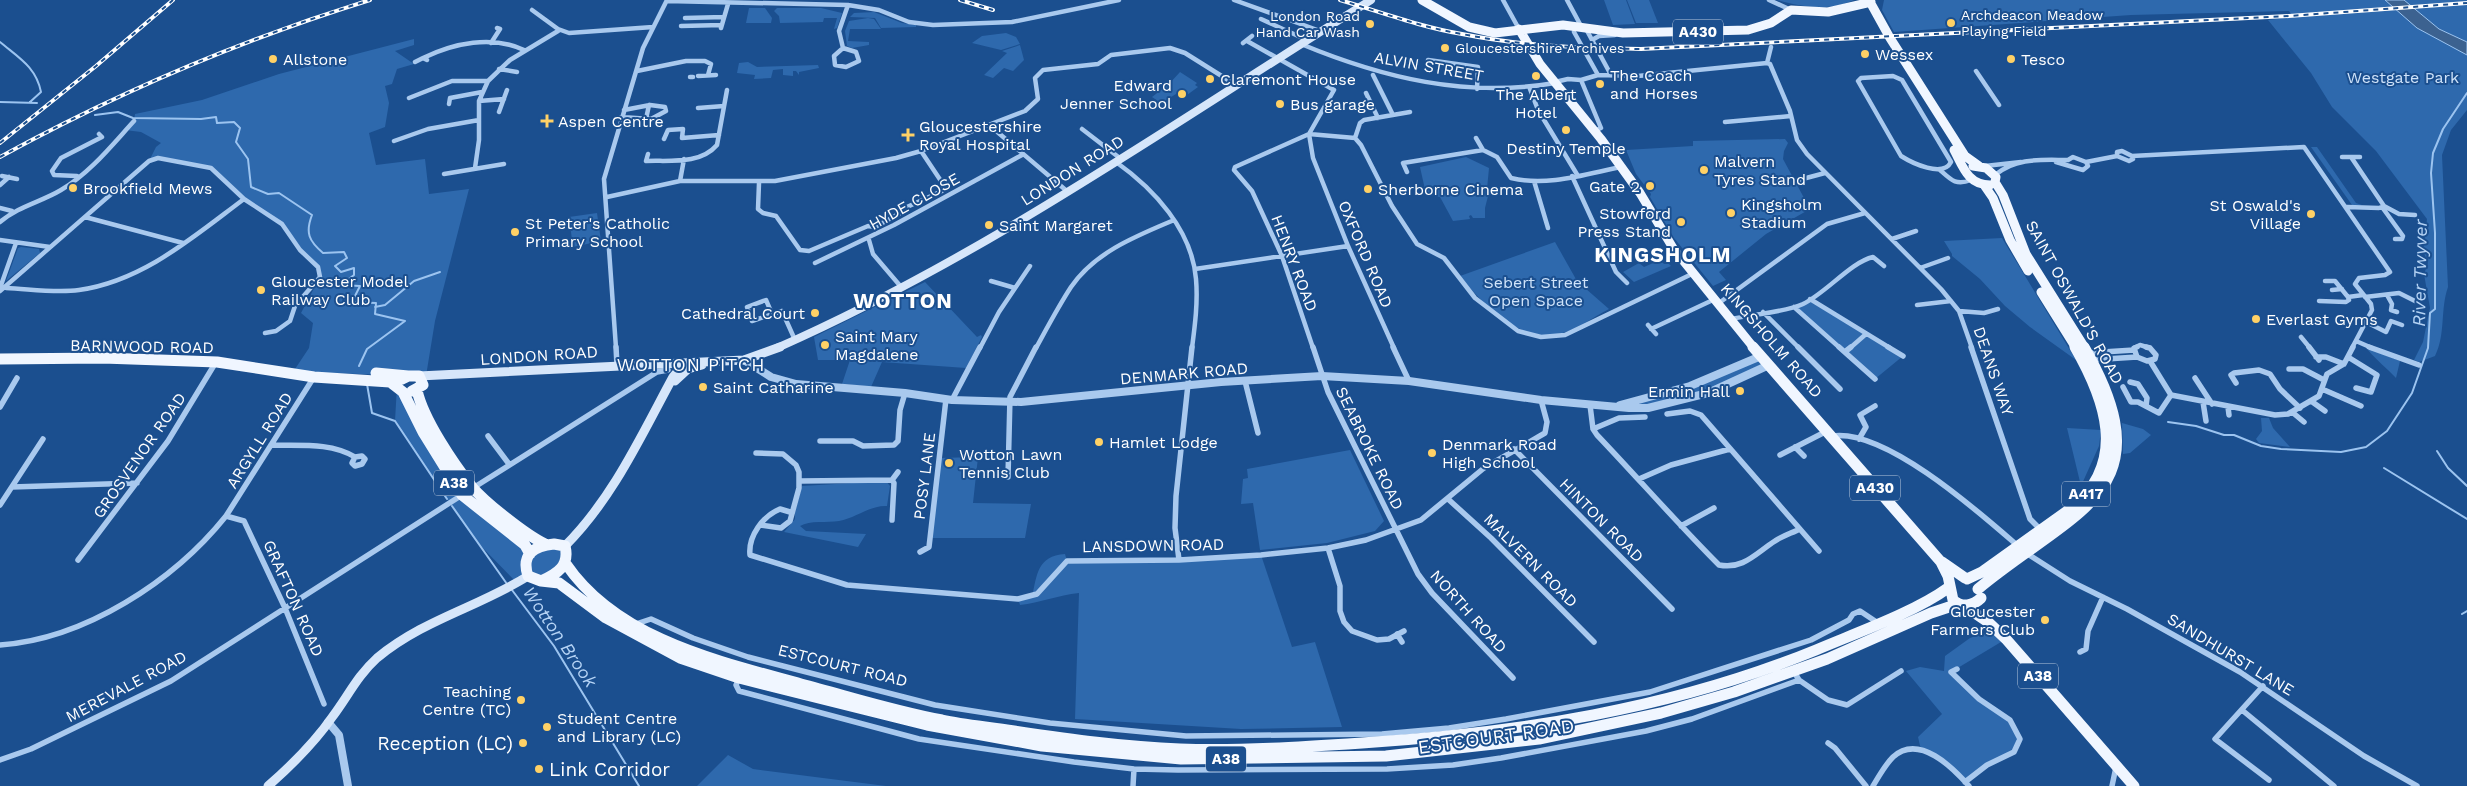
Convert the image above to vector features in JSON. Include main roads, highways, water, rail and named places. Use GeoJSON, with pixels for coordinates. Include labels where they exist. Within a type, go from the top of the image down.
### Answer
{"type":"FeatureCollection","features":[{"type":"Feature","properties":{"kind":"main road","name":"LONDON ROAD"},"geometry":{"type":"LineString","coordinates":[[420,384],[452,376],[616,365],[744,360],[756,356],[795,340],[902,288],[1068,192],[1371,0]]}},
{"type":"Feature","properties":{"kind":"main road","name":"A430"},"geometry":{"type":"LineString","coordinates":[[1422,0],[1475,30],[1501,33],[1519,29],[1566,25],[1623,33],[1748,30],[1771,23],[1785,12],[1791,10],[1828,12],[1855,6],[1867,6],[1872,1]]}},
{"type":"Feature","properties":{"kind":"main road","name":"A430"},"geometry":{"type":"LineString","coordinates":[[1432,0],[1479,26],[1519,29]]}},
{"type":"Feature","properties":{"kind":"main road"},"geometry":{"type":"LineString","coordinates":[[1872,1],[1876,16],[1916,80],[1930,98],[1964,156],[1981,166],[1995,178],[1984,185],[1971,180],[1923,98],[1916,80]]}},
{"type":"Feature","properties":{"kind":"main road","name":"KINGSHOLM ROAD"},"geometry":{"type":"LineString","coordinates":[[1519,29],[1536,58],[1594,130],[1640,193],[1673,248],[1694,274],[1761,356],[1830,433],[1858,470],[1941,562],[1966,579]]}},
{"type":"Feature","properties":{"kind":"main road"},"geometry":{"type":"LineString","coordinates":[[1966,171],[1971,166],[1981,166]]}},
{"type":"Feature","properties":{"kind":"main road","name":"SAINT OSWALD'S ROAD"},"geometry":{"type":"LineString","coordinates":[[1980,593],[2041,530],[2086,495],[2096,482],[2105,458],[2107,420],[2085,357],[2030,260],[2010,219],[2001,190],[1995,178]]}},
{"type":"Feature","properties":{"kind":"main road","name":"SAINT OSWALD'S ROAD"},"geometry":{"type":"LineString","coordinates":[[1966,579],[2022,550],[2094,500],[2107,483],[2113,467],[2117,440],[2115,422],[2106,390],[2012,244],[1994,198],[1984,185]]}},
{"type":"Feature","properties":{"kind":"main road","name":"BARNWOOD ROAD"},"geometry":{"type":"LineString","coordinates":[[0,359],[103,358],[217,362],[314,377],[382,380],[400,389]]}},
{"type":"Feature","properties":{"kind":"main road"},"geometry":{"type":"LineString","coordinates":[[565,546],[592,519],[666,393],[680,374],[688,369],[712,362]]}},
{"type":"Feature","properties":{"kind":"main road"},"geometry":{"type":"LineString","coordinates":[[666,393],[676,370],[685,363]]}},
{"type":"Feature","properties":{"kind":"main road","name":"BARNWOOD ROAD"},"geometry":{"type":"LineString","coordinates":[[282,373],[318,371],[408,376],[420,384]]}},
{"type":"Feature","properties":{"kind":"main road"},"geometry":{"type":"LineString","coordinates":[[408,376],[401,380],[400,389],[420,384]]}},
{"type":"Feature","properties":{"kind":"main road","name":"A38"},"geometry":{"type":"LineString","coordinates":[[420,384],[419,399],[433,428],[473,488],[530,537],[545,544],[556,543],[565,546],[568,554],[566,564]]}},
{"type":"Feature","properties":{"kind":"main road","name":"A38"},"geometry":{"type":"LineString","coordinates":[[400,389],[423,432],[462,495],[525,545],[530,554]]}},
{"type":"Feature","properties":{"kind":"main road"},"geometry":{"type":"LineString","coordinates":[[268,786],[328,722],[360,675],[384,653],[442,617],[505,589],[528,576],[525,564],[530,554],[545,544]]}},
{"type":"Feature","properties":{"kind":"main road","name":"KINGSHOLM ROAD"},"geometry":{"type":"LineString","coordinates":[[1941,562],[1948,585]]}},
{"type":"Feature","properties":{"kind":"main road"},"geometry":{"type":"LineString","coordinates":[[541,581],[557,574],[566,564]]}},
{"type":"Feature","properties":{"kind":"main road","name":"ESTCOURT ROAD"},"geometry":{"type":"LineString","coordinates":[[566,564],[573,579],[590,594],[635,624],[686,649],[745,669],[931,718],[1046,736],[1182,749],[1384,743],[1656,703],[1793,671],[1878,623],[1937,596],[1948,585]]}},
{"type":"Feature","properties":{"kind":"main road","name":"A38"},"geometry":{"type":"LineString","coordinates":[[528,576],[541,581]]}},
{"type":"Feature","properties":{"kind":"main road","name":"A38"},"geometry":{"type":"LineString","coordinates":[[1966,579],[1955,578],[1948,585],[1950,594],[1961,605],[1988,622],[2134,786]]}},
{"type":"Feature","properties":{"kind":"main road"},"geometry":{"type":"LineString","coordinates":[[1966,579],[1980,593]]}},
{"type":"Feature","properties":{"kind":"main road","name":"ESTCOURT ROAD"},"geometry":{"type":"LineString","coordinates":[[541,581],[559,583],[606,618],[680,658],[739,678],[927,725],[1042,746],[1075,756],[1180,764],[1386,756],[1540,738],[1661,713],[1734,692],[1887,634],[1931,613],[1961,605]]}},
{"type":"Feature","properties":{"kind":"main road","name":"A38"},"geometry":{"type":"LineString","coordinates":[[1961,605],[1976,604],[1980,593]]}},
{"type":"Feature","properties":{"kind":"main road","name":"A38"},"geometry":{"type":"LineString","coordinates":[[1980,593],[1988,622]]}},
{"type":"Feature","properties":{"kind":"waterway"},"geometry":{"type":"LineString","coordinates":[[0,42],[31,69],[39,83],[41,92],[30,102]]}},
{"type":"Feature","properties":{"kind":"waterway","name":"River Twyver"},"geometry":{"type":"LineString","coordinates":[[2168,422],[2196,426],[2224,435],[2234,435],[2261,446],[2341,452],[2366,447],[2387,431],[2412,393],[2428,348],[2430,313],[2435,309],[2435,233],[2431,173],[2433,153],[2443,129],[2467,93]]}},
{"type":"Feature","properties":{"kind":"waterway","name":"Wotton Brook"},"geometry":{"type":"LineString","coordinates":[[0,102],[37,103]]}},
{"type":"Feature","properties":{"kind":"waterway","name":"Wotton Brook"},"geometry":{"type":"LineString","coordinates":[[95,115],[118,112],[133,118],[201,119],[216,117],[217,123],[234,122],[240,128],[236,142],[248,159],[251,187],[268,194],[279,193],[312,215],[309,232],[314,245],[323,253],[344,252],[347,258],[335,266],[341,272],[354,268],[354,275],[341,285],[360,286],[352,302],[376,303],[376,307]]}},
{"type":"Feature","properties":{"kind":"waterway"},"geometry":{"type":"LineString","coordinates":[[376,307],[385,305],[414,281],[440,272]]}},
{"type":"Feature","properties":{"kind":"waterway","name":"Wotton Brook"},"geometry":{"type":"LineString","coordinates":[[359,366],[367,349],[405,321],[375,314],[376,307]]}},
{"type":"Feature","properties":{"kind":"waterway","name":"Wotton Brook"},"geometry":{"type":"LineString","coordinates":[[367,384],[372,413],[395,421],[447,499]]}},
{"type":"Feature","properties":{"kind":"waterway"},"geometry":{"type":"LineString","coordinates":[[2437,451],[2448,468],[2467,486]]}},
{"type":"Feature","properties":{"kind":"waterway"},"geometry":{"type":"LineString","coordinates":[[2384,468],[2467,519]]}},
{"type":"Feature","properties":{"kind":"waterway","name":"Wotton Brook"},"geometry":{"type":"LineString","coordinates":[[452,506],[507,584]]}},
{"type":"Feature","properties":{"kind":"waterway","name":"Wotton Brook"},"geometry":{"type":"LineString","coordinates":[[512,590],[554,646],[639,786]]}},
{"type":"Feature","properties":{"kind":"waterway"},"geometry":{"type":"LineString","coordinates":[[2462,614],[2467,611]]}},
{"type":"Feature","properties":{"kind":"railway"},"geometry":{"type":"LineString","coordinates":[[0,143],[96,66],[173,0]]}},
{"type":"Feature","properties":{"kind":"railway"},"geometry":{"type":"LineString","coordinates":[[0,157],[135,89],[181,69],[274,32],[370,0]]}},
{"type":"Feature","properties":{"kind":"railway"},"geometry":{"type":"LineString","coordinates":[[960,0],[993,10]]}},
{"type":"Feature","properties":{"kind":"railway"},"geometry":{"type":"LineString","coordinates":[[1340,0],[1446,31],[1484,38],[1551,46],[1641,49],[2289,16],[2467,3]]}},
{"type":"Feature","properties":{"kind":"place","name":"Archdeacon Meadow Playing Field"},"geometry":{"type":"Point","coordinates":[1951,23]}},
{"type":"Feature","properties":{"kind":"place","name":"London Road Hand Car Wash"},"geometry":{"type":"Point","coordinates":[1370,24]}},
{"type":"Feature","properties":{"kind":"place","name":"Gloucestershire Archives"},"geometry":{"type":"Point","coordinates":[1445,48]}},
{"type":"Feature","properties":{"kind":"place","name":"Wessex"},"geometry":{"type":"Point","coordinates":[1865,54]}},
{"type":"Feature","properties":{"kind":"place","name":"Allstone"},"geometry":{"type":"Point","coordinates":[273,59]}},
{"type":"Feature","properties":{"kind":"place","name":"Tesco"},"geometry":{"type":"Point","coordinates":[2011,59]}},
{"type":"Feature","properties":{"kind":"place","name":"The Albert Hotel"},"geometry":{"type":"Point","coordinates":[1536,76]}},
{"type":"Feature","properties":{"kind":"place","name":"Claremont House"},"geometry":{"type":"Point","coordinates":[1210,79]}},
{"type":"Feature","properties":{"kind":"place","name":"The Coach and Horses"},"geometry":{"type":"Point","coordinates":[1600,84]}},
{"type":"Feature","properties":{"kind":"place","name":"Edward Jenner School"},"geometry":{"type":"Point","coordinates":[1182,94]}},
{"type":"Feature","properties":{"kind":"place","name":"Bus garage"},"geometry":{"type":"Point","coordinates":[1280,104]}},
{"type":"Feature","properties":{"kind":"place","name":"Aspen Centre"},"geometry":{"type":"Point","coordinates":[547,121]}},
{"type":"Feature","properties":{"kind":"place","name":"Destiny Temple"},"geometry":{"type":"Point","coordinates":[1566,130]}},
{"type":"Feature","properties":{"kind":"place","name":"Gloucestershire Royal Hospital"},"geometry":{"type":"Point","coordinates":[908,135]}},
{"type":"Feature","properties":{"kind":"place","name":"Malvern Tyres Stand"},"geometry":{"type":"Point","coordinates":[1704,170]}},
{"type":"Feature","properties":{"kind":"place","name":"Gate 2"},"geometry":{"type":"Point","coordinates":[1650,186]}},
{"type":"Feature","properties":{"kind":"place","name":"Brookfield Mews"},"geometry":{"type":"Point","coordinates":[73,188]}},
{"type":"Feature","properties":{"kind":"place","name":"Sherborne Cinema"},"geometry":{"type":"Point","coordinates":[1368,189]}},
{"type":"Feature","properties":{"kind":"place","name":"Kingsholm Stadium"},"geometry":{"type":"Point","coordinates":[1731,213]}},
{"type":"Feature","properties":{"kind":"place","name":"St Oswald's Village"},"geometry":{"type":"Point","coordinates":[2311,214]}},
{"type":"Feature","properties":{"kind":"place","name":"Stowford Press Stand"},"geometry":{"type":"Point","coordinates":[1681,222]}},
{"type":"Feature","properties":{"kind":"place","name":"Saint Margaret"},"geometry":{"type":"Point","coordinates":[989,225]}},
{"type":"Feature","properties":{"kind":"place","name":"St Peter's Catholic Primary School"},"geometry":{"type":"Point","coordinates":[515,232]}},
{"type":"Feature","properties":{"kind":"place","name":"Gloucester Model Railway Club"},"geometry":{"type":"Point","coordinates":[261,290]}},
{"type":"Feature","properties":{"kind":"place","name":"Cathedral Court"},"geometry":{"type":"Point","coordinates":[815,313]}},
{"type":"Feature","properties":{"kind":"place","name":"Everlast Gyms"},"geometry":{"type":"Point","coordinates":[2256,319]}},
{"type":"Feature","properties":{"kind":"place","name":"Saint Mary Magdalene"},"geometry":{"type":"Point","coordinates":[825,345]}},
{"type":"Feature","properties":{"kind":"place","name":"Saint Catharine"},"geometry":{"type":"Point","coordinates":[703,387]}},
{"type":"Feature","properties":{"kind":"place","name":"Ermin Hall"},"geometry":{"type":"Point","coordinates":[1740,391]}},
{"type":"Feature","properties":{"kind":"place","name":"Hamlet Lodge"},"geometry":{"type":"Point","coordinates":[1099,442]}},
{"type":"Feature","properties":{"kind":"place","name":"Denmark Road High School"},"geometry":{"type":"Point","coordinates":[1432,453]}},
{"type":"Feature","properties":{"kind":"place","name":"Wotton Lawn Tennis Club"},"geometry":{"type":"Point","coordinates":[949,463]}},
{"type":"Feature","properties":{"kind":"place","name":"Gloucester Farmers Club"},"geometry":{"type":"Point","coordinates":[2045,620]}},
{"type":"Feature","properties":{"kind":"place","name":"Teaching Centre (TC)"},"geometry":{"type":"Point","coordinates":[521,700]}},
{"type":"Feature","properties":{"kind":"place","name":"Student Centre and Library (LC)"},"geometry":{"type":"Point","coordinates":[547,727]}},
{"type":"Feature","properties":{"kind":"place","name":"Reception (LC)"},"geometry":{"type":"Point","coordinates":[523,743]}},
{"type":"Feature","properties":{"kind":"place","name":"Link Corridor"},"geometry":{"type":"Point","coordinates":[539,769]}},
{"type":"Feature","properties":{"kind":"district","name":"KINGSHOLM"},"geometry":{"type":"Point","coordinates":[1663,255]}},
{"type":"Feature","properties":{"kind":"district","name":"WOTTON"},"geometry":{"type":"Point","coordinates":[903,301]}},
{"type":"Feature","properties":{"kind":"district","name":"WOTTON PITCH"},"geometry":{"type":"Point","coordinates":[691,365]}},
{"type":"Feature","properties":{"kind":"park label","name":"Westgate Park"},"geometry":{"type":"Point","coordinates":[2403,77]}},
{"type":"Feature","properties":{"kind":"park label","name":"Sebert Street Open Space"},"geometry":{"type":"Point","coordinates":[1536,291]}}]}
